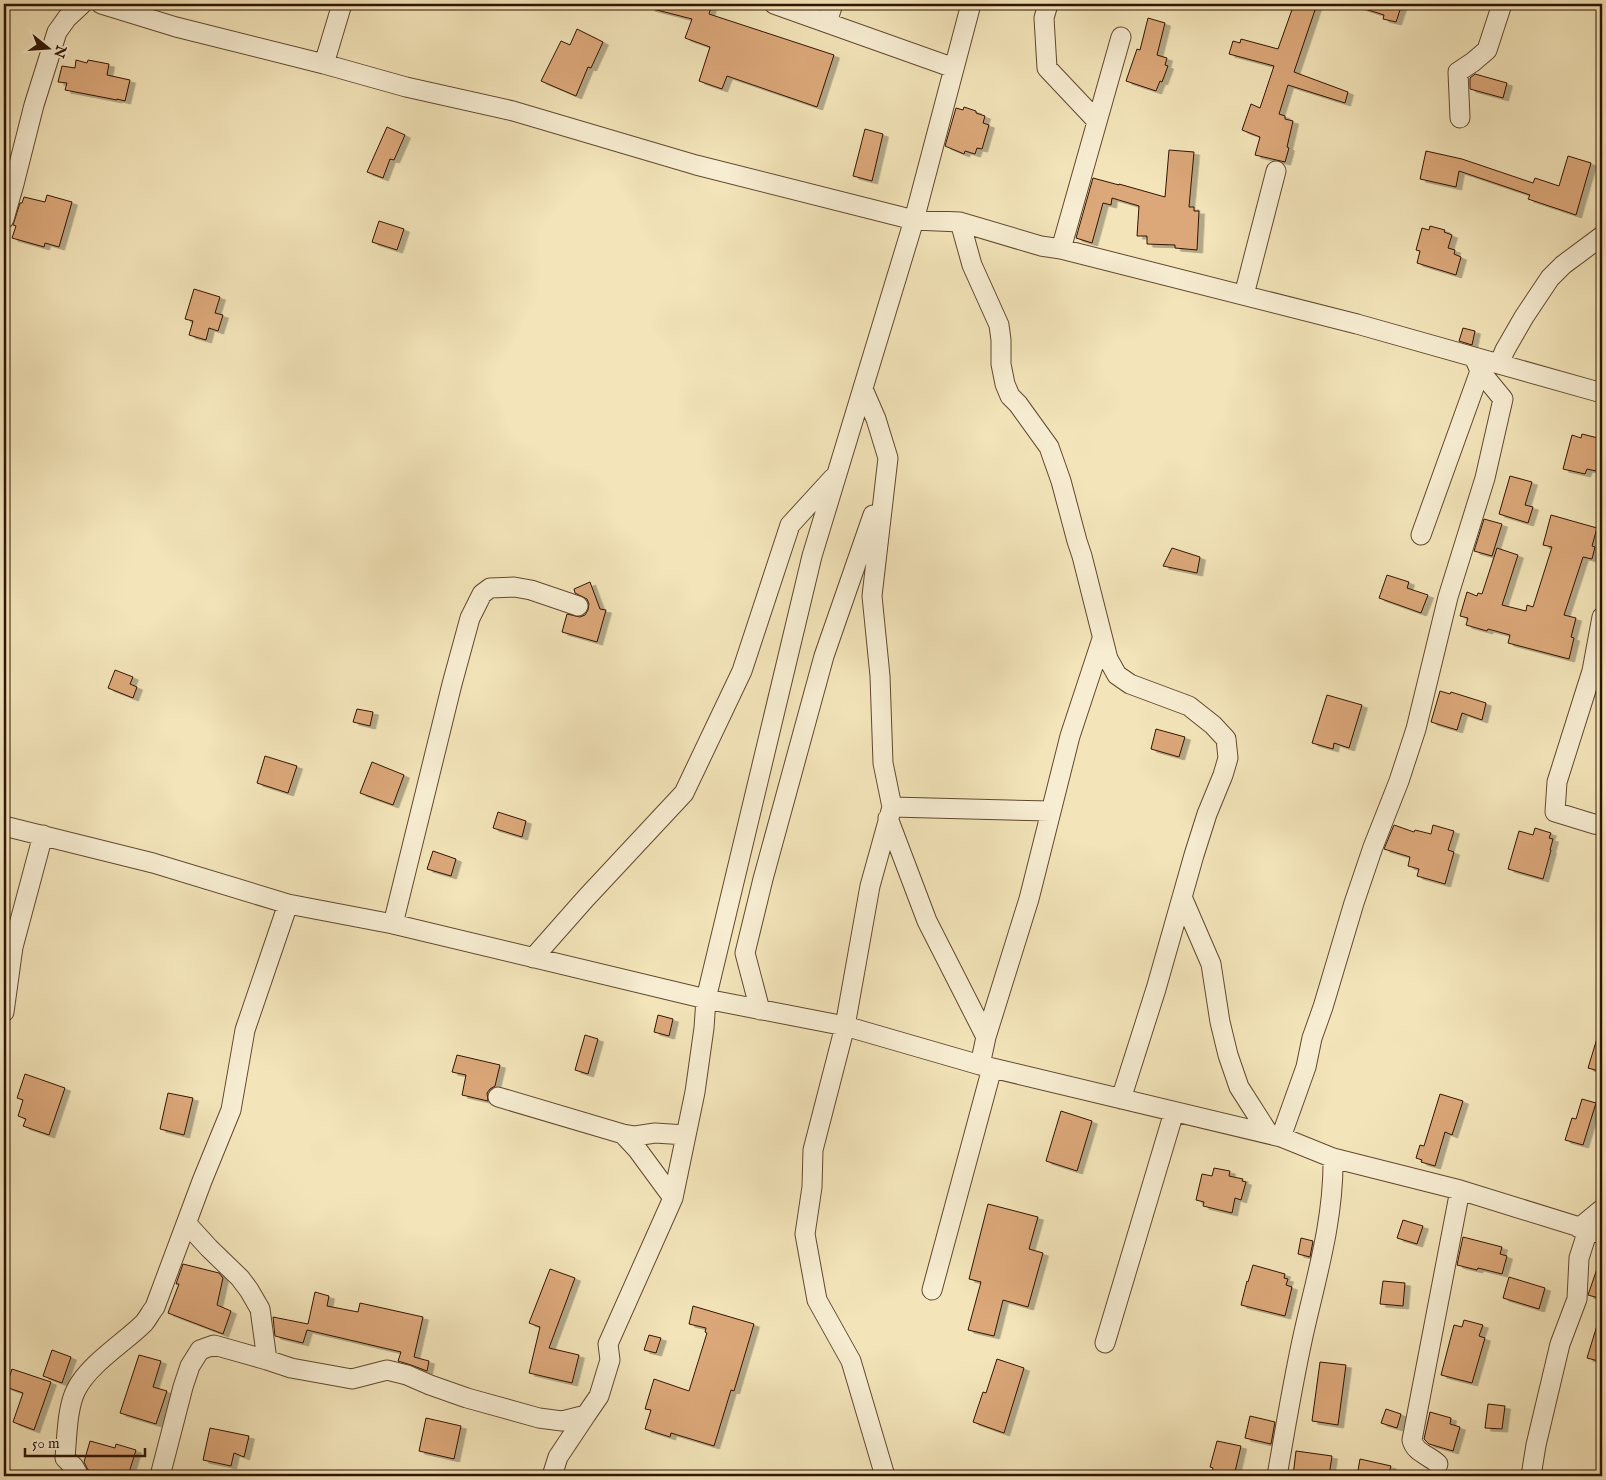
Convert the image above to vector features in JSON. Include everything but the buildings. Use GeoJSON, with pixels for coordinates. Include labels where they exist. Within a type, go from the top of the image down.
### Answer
{"type":"FeatureCollection","features":[{"type":"Feature","properties":{"kind":"street"},"geometry":{"type":"LineString","coordinates":[[4,219],[34,105],[57,32],[61,25],[82,4]]}},
{"type":"Feature","properties":{"kind":"street"},"geometry":{"type":"LineString","coordinates":[[101,4],[176,27],[324,64],[406,87],[512,111],[696,165],[914,220],[960,222],[1041,246],[1061,249],[1244,295],[1477,364],[1499,364],[1602,393]]}},
{"type":"Feature","properties":{"kind":"street"},"geometry":{"type":"LineString","coordinates":[[324,64],[342,4]]}},
{"type":"Feature","properties":{"kind":"street"},"geometry":{"type":"LineString","coordinates":[[774,4],[830,13],[954,68]]}},
{"type":"Feature","properties":{"kind":"street"},"geometry":{"type":"LineString","coordinates":[[552,1476],[558,1457],[599,1396],[610,1360],[608,1344],[673,1198],[695,1092],[706,999],[812,556],[914,220],[971,4]]}},
{"type":"Feature","properties":{"kind":"street"},"geometry":{"type":"LineString","coordinates":[[1048,4],[1044,18],[1047,68],[1097,121]]}},
{"type":"Feature","properties":{"kind":"street"},"geometry":{"type":"LineString","coordinates":[[1460,118],[1458,72],[1486,50],[1502,4]]}},
{"type":"Feature","properties":{"kind":"street"},"geometry":{"type":"LineString","coordinates":[[1061,249],[1121,37]]}},
{"type":"Feature","properties":{"kind":"street"},"geometry":{"type":"LineString","coordinates":[[1244,295],[1276,171]]}},
{"type":"Feature","properties":{"kind":"street"},"geometry":{"type":"LineString","coordinates":[[960,222],[972,265],[999,325],[1001,364],[1005,384],[1010,396],[1049,447],[1061,481],[1108,659],[1117,676],[1130,684],[1189,706],[1213,725],[1226,739],[1228,758],[1194,855],[1156,989],[1121,1099]]}},
{"type":"Feature","properties":{"kind":"street"},"geometry":{"type":"LineString","coordinates":[[1499,364],[1524,317],[1550,278],[1602,236]]}},
{"type":"Feature","properties":{"kind":"street"},"geometry":{"type":"LineString","coordinates":[[1421,535],[1477,364]]}},
{"type":"Feature","properties":{"kind":"street"},"geometry":{"type":"LineString","coordinates":[[1275,1136],[1306,1066],[1312,1038],[1354,903],[1416,730],[1448,597],[1485,478],[1503,399],[1477,364]]}},
{"type":"Feature","properties":{"kind":"street"},"geometry":{"type":"LineString","coordinates":[[863,389],[876,419],[888,458],[872,596],[880,676],[884,763],[890,812],[927,921],[986,1038]]}},
{"type":"Feature","properties":{"kind":"street"},"geometry":{"type":"LineString","coordinates":[[533,958],[684,793],[742,671],[790,525],[837,474]]}},
{"type":"Feature","properties":{"kind":"street"},"geometry":{"type":"LineString","coordinates":[[760,1010],[745,953],[824,656],[885,480]]}},
{"type":"Feature","properties":{"kind":"street"},"geometry":{"type":"LineString","coordinates":[[393,924],[470,618],[482,594],[490,588],[514,587],[531,590],[578,606]]}},
{"type":"Feature","properties":{"kind":"street"},"geometry":{"type":"LineString","coordinates":[[1602,617],[1592,671],[1557,782],[1555,812],[1602,825]]}},
{"type":"Feature","properties":{"kind":"street"},"geometry":{"type":"LineString","coordinates":[[932,1290],[986,1067],[986,1038],[1029,899],[1070,736],[1103,637]]}},
{"type":"Feature","properties":{"kind":"street"},"geometry":{"type":"LineString","coordinates":[[890,812],[1050,811]]}},
{"type":"Feature","properties":{"kind":"street"},"geometry":{"type":"LineString","coordinates":[[884,1476],[851,1361],[817,1300],[805,1234],[812,1187],[813,1150],[844,1026],[870,886],[890,812]]}},
{"type":"Feature","properties":{"kind":"street"},"geometry":{"type":"LineString","coordinates":[[4,826],[153,863],[288,904],[393,924],[706,999],[844,1026],[986,1067],[1275,1136],[1333,1158],[1460,1190],[1590,1230]]}},
{"type":"Feature","properties":{"kind":"street"},"geometry":{"type":"LineString","coordinates":[[4,1012],[13,946],[43,835]]}},
{"type":"Feature","properties":{"kind":"street"},"geometry":{"type":"LineString","coordinates":[[1182,897],[1211,964],[1220,1022],[1239,1087],[1275,1136]]}},
{"type":"Feature","properties":{"kind":"street"},"geometry":{"type":"LineString","coordinates":[[79,1476],[74,1467],[65,1458],[71,1407],[76,1390],[86,1376],[103,1359],[145,1322],[155,1307],[202,1181],[231,1110],[245,1030],[288,904]]}},
{"type":"Feature","properties":{"kind":"street"},"geometry":{"type":"LineString","coordinates":[[498,1097],[623,1134],[635,1136],[655,1133],[686,1135]]}},
{"type":"Feature","properties":{"kind":"street"},"geometry":{"type":"LineString","coordinates":[[1106,1343],[1174,1112]]}},
{"type":"Feature","properties":{"kind":"street"},"geometry":{"type":"LineString","coordinates":[[623,1134],[637,1149],[673,1198]]}},
{"type":"Feature","properties":{"kind":"street"},"geometry":{"type":"LineString","coordinates":[[1277,1476],[1287,1415],[1327,1234],[1334,1181],[1333,1158]]}},
{"type":"Feature","properties":{"kind":"street"},"geometry":{"type":"LineString","coordinates":[[1438,1464],[1419,1451],[1414,1446],[1412,1440],[1460,1190]]}},
{"type":"Feature","properties":{"kind":"street"},"geometry":{"type":"LineString","coordinates":[[1531,1476],[1536,1445],[1560,1344],[1577,1298],[1579,1258],[1590,1230],[1602,1209]]}},
{"type":"Feature","properties":{"kind":"street"},"geometry":{"type":"LineString","coordinates":[[187,1224],[240,1278],[249,1290],[260,1309],[267,1360]]}},
{"type":"Feature","properties":{"kind":"street"},"geometry":{"type":"LineString","coordinates":[[160,1476],[190,1366],[200,1350],[214,1344],[291,1368],[352,1379],[387,1370],[407,1375],[467,1398],[539,1418],[562,1420],[586,1415]]}}]}
